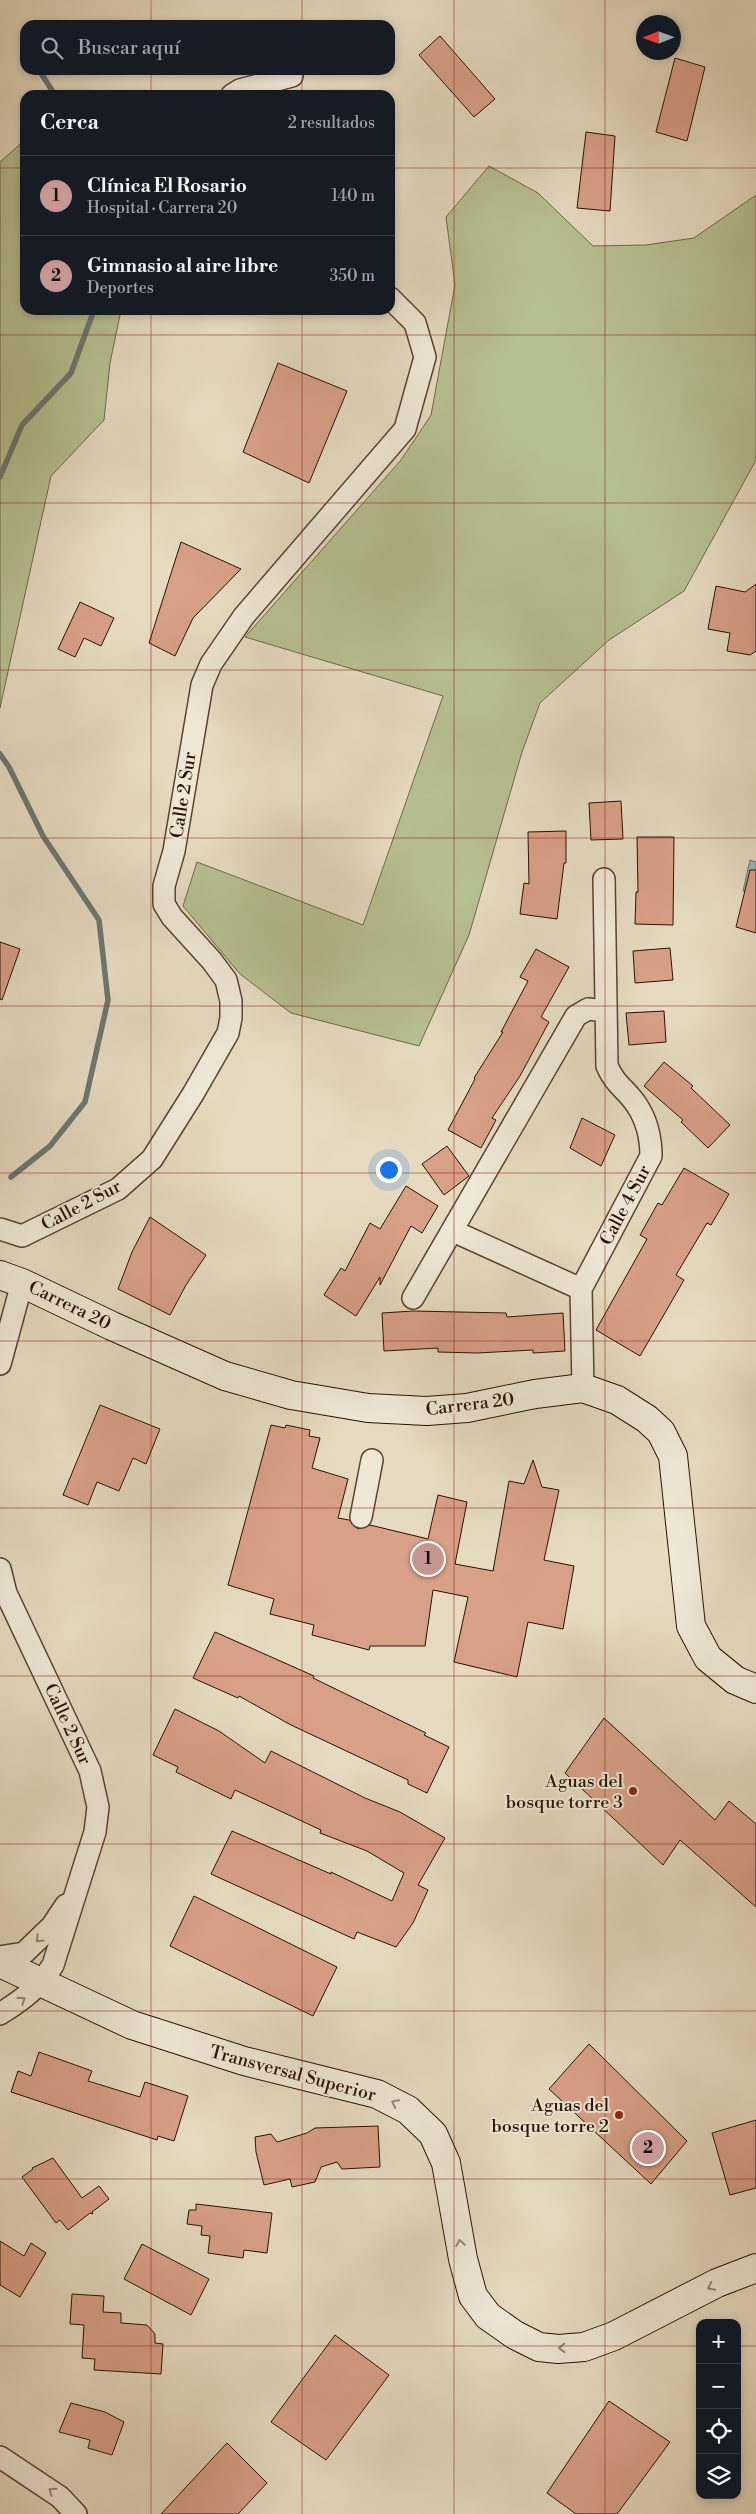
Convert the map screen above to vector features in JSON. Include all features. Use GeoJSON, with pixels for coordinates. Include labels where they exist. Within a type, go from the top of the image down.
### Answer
{"type":"FeatureCollection","features":[{"type":"Feature","properties":{"kind":"street"},"geometry":{"type":"LineString","coordinates":[[240,90],[292,76]]}},
{"type":"Feature","properties":{"kind":"street","name":"Calle 2 Sur"},"geometry":{"type":"LineString","coordinates":[[0,1230],[22,1236],[118,1189],[152,1159],[193,1094],[228,1032],[231,1018],[226,980],[212,961],[172,917],[164,904],[164,886],[174,851],[202,685],[211,664],[244,616],[405,429],[425,357],[414,323],[395,303]]}},
{"type":"Feature","properties":{"kind":"street","name":"Calle 4 Sur"},"geometry":{"type":"LineString","coordinates":[[582,1388],[581,1289],[652,1156],[651,1136],[635,1103],[614,1081],[607,1066],[604,879]]}},
{"type":"Feature","properties":{"kind":"street"},"geometry":{"type":"LineString","coordinates":[[413,1298],[576,1016],[588,1009],[606,1011]]}},
{"type":"Feature","properties":{"kind":"street"},"geometry":{"type":"LineString","coordinates":[[452,1231],[581,1289]]}},
{"type":"Feature","properties":{"kind":"street"},"geometry":{"type":"LineString","coordinates":[[0,1364],[11,1279]]}},
{"type":"Feature","properties":{"kind":"street","name":"Carrera 20"},"geometry":{"type":"LineString","coordinates":[[11,1279],[225,1376],[291,1395],[368,1408],[427,1411],[467,1408],[535,1394],[582,1388],[617,1400],[633,1409],[661,1432],[673,1456],[691,1626],[708,1658],[735,1680],[756,1689]]}},
{"type":"Feature","properties":{"kind":"street"},"geometry":{"type":"LineString","coordinates":[[361,1517],[372,1460]]}},
{"type":"Feature","properties":{"kind":"street","name":"Calle 2 Sur"},"geometry":{"type":"LineString","coordinates":[[0,1569],[6,1593],[90,1771],[98,1807],[96,1824],[54,1966],[42,1983],[28,1997],[0,2014]]}},
{"type":"Feature","properties":{"kind":"street","name":"Calle 2 Sur"},"geometry":{"type":"LineString","coordinates":[[0,1957],[24,1953],[52,1926],[78,1886]]}},
{"type":"Feature","properties":{"kind":"street","name":"Transversal Superior"},"geometry":{"type":"LineString","coordinates":[[0,1963],[132,2025],[252,2063],[376,2094],[408,2110],[433,2134],[446,2163],[463,2259],[473,2296],[488,2316],[515,2335],[539,2347],[558,2349],[584,2347],[614,2336],[718,2283],[756,2268]]}},
{"type":"Feature","properties":{"kind":"street"},"geometry":{"type":"LineString","coordinates":[[0,2457],[60,2497],[76,2514]]}},
{"type":"Feature","properties":{"kind":"green space"},"geometry":{"type":"Polygon","coordinates":[[[20,144],[20,315],[120,315],[110,363],[104,420],[51,476],[0,708],[0,162],[20,144]]]}},
{"type":"Feature","properties":{"kind":"green space"},"geometry":{"type":"Polygon","coordinates":[[[489,166],[538,193],[593,246],[646,245],[694,238],[756,195],[756,460],[684,591],[609,640],[540,703],[522,752],[469,935],[419,1046],[291,1013],[240,974],[183,906],[197,862],[363,925],[443,696],[245,637],[401,460],[431,415],[455,285],[446,217],[489,166]]]}},
{"type":"Feature","properties":{"kind":"water"},"geometry":{"type":"Polygon","coordinates":[[[750,860],[756,862],[756,895],[743,891],[750,860]]]}},
{"type":"Feature","properties":{"kind":"building"},"geometry":{"type":"Polygon","coordinates":[[[440,36],[495,99],[474,117],[419,55],[440,36]]]}},
{"type":"Feature","properties":{"kind":"building"},"geometry":{"type":"Polygon","coordinates":[[[674,60],[681,60],[705,67],[687,141],[656,132],[674,60]]]}},
{"type":"Feature","properties":{"kind":"building"},"geometry":{"type":"Polygon","coordinates":[[[586,132],[615,136],[610,211],[577,208],[586,132]]]}},
{"type":"Feature","properties":{"kind":"building"},"geometry":{"type":"Polygon","coordinates":[[[278,363],[347,391],[309,483],[243,452],[278,363]]]}},
{"type":"Feature","properties":{"kind":"building"},"geometry":{"type":"Polygon","coordinates":[[[181,542],[241,569],[193,618],[175,656],[149,643],[181,542]]]}},
{"type":"Feature","properties":{"kind":"building"},"geometry":{"type":"Polygon","coordinates":[[[756,584],[756,651],[750,655],[727,651],[730,633],[708,629],[716,586],[745,592],[756,584]]]}},
{"type":"Feature","properties":{"kind":"building"},"geometry":{"type":"Polygon","coordinates":[[[80,602],[114,618],[101,646],[84,638],[75,657],[58,649],[80,602]]]}},
{"type":"Feature","properties":{"kind":"building"},"geometry":{"type":"Polygon","coordinates":[[[621,801],[623,839],[591,840],[589,803],[621,801]]]}},
{"type":"Feature","properties":{"kind":"building"},"geometry":{"type":"Polygon","coordinates":[[[566,831],[566,863],[564,863],[557,919],[520,914],[524,883],[529,884],[528,832],[566,831]]]}},
{"type":"Feature","properties":{"kind":"building"},"geometry":{"type":"Polygon","coordinates":[[[637,837],[674,837],[673,925],[635,924],[636,892],[638,892],[637,837]]]}},
{"type":"Feature","properties":{"kind":"building"},"geometry":{"type":"Polygon","coordinates":[[[750,870],[756,870],[756,933],[736,927],[750,870]]]}},
{"type":"Feature","properties":{"kind":"building"},"geometry":{"type":"Polygon","coordinates":[[[0,942],[20,949],[2,1000],[0,999],[0,942]]]}},
{"type":"Feature","properties":{"kind":"building"},"geometry":{"type":"Polygon","coordinates":[[[670,948],[673,980],[635,983],[633,951],[670,948]]]}},
{"type":"Feature","properties":{"kind":"building"},"geometry":{"type":"Polygon","coordinates":[[[536,949],[569,967],[541,1017],[549,1022],[520,1076],[492,1118],[496,1120],[481,1148],[448,1130],[474,1078],[503,1032],[501,1032],[528,981],[520,977],[536,949]]]}},
{"type":"Feature","properties":{"kind":"building"},"geometry":{"type":"Polygon","coordinates":[[[664,1011],[666,1042],[629,1045],[626,1013],[664,1011]]]}},
{"type":"Feature","properties":{"kind":"building"},"geometry":{"type":"Polygon","coordinates":[[[664,1062],[693,1086],[691,1088],[730,1125],[708,1148],[681,1122],[683,1120],[644,1086],[664,1062]]]}},
{"type":"Feature","properties":{"kind":"building"},"geometry":{"type":"Polygon","coordinates":[[[582,1118],[615,1135],[601,1166],[570,1148],[582,1118]]]}},
{"type":"Feature","properties":{"kind":"building"},"geometry":{"type":"Polygon","coordinates":[[[447,1146],[469,1176],[444,1195],[422,1164],[447,1146]]]}},
{"type":"Feature","properties":{"kind":"building"},"geometry":{"type":"Polygon","coordinates":[[[684,1168],[729,1194],[711,1225],[707,1223],[676,1275],[684,1280],[640,1356],[596,1330],[647,1239],[640,1235],[658,1203],[662,1205],[684,1168]]]}},
{"type":"Feature","properties":{"kind":"building"},"geometry":{"type":"Polygon","coordinates":[[[406,1186],[438,1206],[422,1233],[411,1226],[380,1285],[380,1277],[356,1316],[324,1295],[341,1268],[345,1271],[370,1223],[380,1229],[406,1186]]]}},
{"type":"Feature","properties":{"kind":"building"},"geometry":{"type":"Polygon","coordinates":[[[150,1217],[206,1255],[186,1285],[170,1315],[118,1289],[132,1252],[150,1217]]]}},
{"type":"Feature","properties":{"kind":"building"},"geometry":{"type":"Polygon","coordinates":[[[413,1311],[506,1313],[507,1317],[563,1313],[565,1351],[533,1353],[533,1350],[477,1353],[438,1352],[438,1348],[384,1351],[382,1313],[413,1311]]]}},
{"type":"Feature","properties":{"kind":"building"},"geometry":{"type":"Polygon","coordinates":[[[100,1405],[160,1429],[146,1464],[133,1458],[119,1491],[97,1482],[88,1505],[63,1495],[100,1405]]]}},
{"type":"Feature","properties":{"kind":"building"},"geometry":{"type":"Polygon","coordinates":[[[271,1425],[285,1428],[286,1425],[310,1430],[309,1436],[320,1438],[312,1468],[348,1479],[338,1518],[349,1520],[358,1529],[370,1525],[428,1539],[438,1495],[467,1502],[455,1564],[493,1571],[509,1481],[524,1484],[533,1460],[542,1487],[559,1490],[544,1560],[574,1566],[563,1629],[528,1622],[517,1677],[454,1662],[468,1597],[433,1590],[425,1646],[370,1646],[369,1650],[312,1635],[314,1625],[270,1614],[274,1599],[228,1585],[271,1425]]]}},
{"type":"Feature","properties":{"kind":"building"},"geometry":{"type":"Polygon","coordinates":[[[215,1632],[314,1676],[313,1678],[426,1733],[424,1735],[449,1747],[427,1793],[408,1784],[408,1780],[291,1725],[239,1696],[238,1698],[193,1678],[215,1632]]]}},
{"type":"Feature","properties":{"kind":"building"},"geometry":{"type":"Polygon","coordinates":[[[175,1709],[219,1731],[265,1763],[271,1751],[365,1798],[400,1812],[445,1838],[418,1885],[428,1890],[413,1923],[396,1947],[357,1932],[354,1939],[211,1874],[232,1831],[331,1874],[331,1872],[392,1901],[404,1873],[367,1851],[320,1833],[321,1830],[235,1790],[231,1799],[176,1772],[178,1767],[153,1755],[175,1709]]]}},
{"type":"Feature","properties":{"kind":"building","name":"Aguas del bosque torre 3"},"geometry":{"type":"Polygon","coordinates":[[[604,1718],[715,1820],[729,1801],[756,1824],[756,1907],[680,1840],[663,1865],[565,1773],[604,1718]]]}},
{"type":"Feature","properties":{"kind":"building"},"geometry":{"type":"Polygon","coordinates":[[[194,1896],[337,1967],[313,2016],[170,1946],[194,1896]]]}},
{"type":"Feature","properties":{"kind":"building","name":"Aguas del bosque torre 2"},"geometry":{"type":"Polygon","coordinates":[[[589,2044],[687,2141],[651,2184],[549,2089],[589,2044]]]}},
{"type":"Feature","properties":{"kind":"building"},"geometry":{"type":"Polygon","coordinates":[[[39,2052],[92,2071],[88,2081],[140,2097],[145,2082],[188,2096],[174,2141],[158,2136],[157,2140],[11,2092],[18,2071],[31,2076],[39,2052]]]}},
{"type":"Feature","properties":{"kind":"building"},"geometry":{"type":"Polygon","coordinates":[[[756,2120],[756,2188],[730,2195],[712,2133],[756,2120]]]}},
{"type":"Feature","properties":{"kind":"building"},"geometry":{"type":"Polygon","coordinates":[[[378,2126],[380,2167],[342,2169],[337,2162],[321,2167],[315,2182],[292,2187],[290,2179],[264,2185],[256,2152],[255,2137],[271,2134],[277,2142],[307,2133],[315,2128],[378,2126]]]}},
{"type":"Feature","properties":{"kind":"building"},"geometry":{"type":"Polygon","coordinates":[[[53,2158],[82,2198],[99,2186],[109,2199],[92,2212],[93,2214],[90,2213],[68,2230],[60,2220],[56,2223],[22,2177],[32,2168],[53,2158]]]}},
{"type":"Feature","properties":{"kind":"building"},"geometry":{"type":"Polygon","coordinates":[[[196,2204],[272,2213],[267,2253],[244,2250],[243,2258],[208,2253],[210,2236],[201,2235],[202,2226],[187,2224],[189,2210],[196,2210],[196,2204]]]}},
{"type":"Feature","properties":{"kind":"building"},"geometry":{"type":"Polygon","coordinates":[[[0,2241],[24,2256],[31,2243],[46,2253],[20,2297],[0,2285],[0,2241]]]}},
{"type":"Feature","properties":{"kind":"building"},"geometry":{"type":"Polygon","coordinates":[[[142,2244],[209,2279],[191,2315],[124,2279],[142,2244]]]}},
{"type":"Feature","properties":{"kind":"building"},"geometry":{"type":"Polygon","coordinates":[[[72,2294],[104,2296],[103,2312],[121,2313],[121,2323],[147,2325],[155,2334],[155,2343],[163,2344],[161,2374],[94,2370],[95,2359],[82,2358],[84,2325],[70,2324],[72,2294]]]}},
{"type":"Feature","properties":{"kind":"building"},"geometry":{"type":"Polygon","coordinates":[[[335,2335],[389,2375],[326,2460],[271,2422],[335,2335]]]}},
{"type":"Feature","properties":{"kind":"building"},"geometry":{"type":"Polygon","coordinates":[[[609,2401],[670,2442],[617,2514],[576,2514],[547,2493],[609,2401]]]}},
{"type":"Feature","properties":{"kind":"building"},"geometry":{"type":"Polygon","coordinates":[[[71,2403],[105,2412],[124,2422],[112,2455],[88,2448],[90,2440],[59,2432],[71,2403]]]}},
{"type":"Feature","properties":{"kind":"building"},"geometry":{"type":"Polygon","coordinates":[[[227,2443],[267,2483],[238,2514],[161,2514],[227,2443]]]}},
{"type":"Feature","properties":{"kind":"waterway"},"geometry":{"type":"LineString","coordinates":[[42,75],[52,90]]}},
{"type":"Feature","properties":{"kind":"waterway"},"geometry":{"type":"LineString","coordinates":[[0,477],[22,425],[71,373],[92,315]]}},
{"type":"Feature","properties":{"kind":"waterway"},"geometry":{"type":"LineString","coordinates":[[0,754],[9,767],[43,836],[99,920],[108,1000],[85,1102],[50,1146],[11,1177]]}},
{"type":"Feature","properties":{"kind":"place","name":"Clínica El Rosario"},"geometry":{"type":"Point","coordinates":[428,1559]}},
{"type":"Feature","properties":{"kind":"place","name":"Aguas del bosque torre 3"},"geometry":{"type":"Point","coordinates":[633,1791]}},
{"type":"Feature","properties":{"kind":"place","name":"Aguas del bosque torre 2"},"geometry":{"type":"Point","coordinates":[619,2115]}},
{"type":"Feature","properties":{"kind":"place","name":"Gimnasio al aire libre"},"geometry":{"type":"Point","coordinates":[648,2148]}}]}
